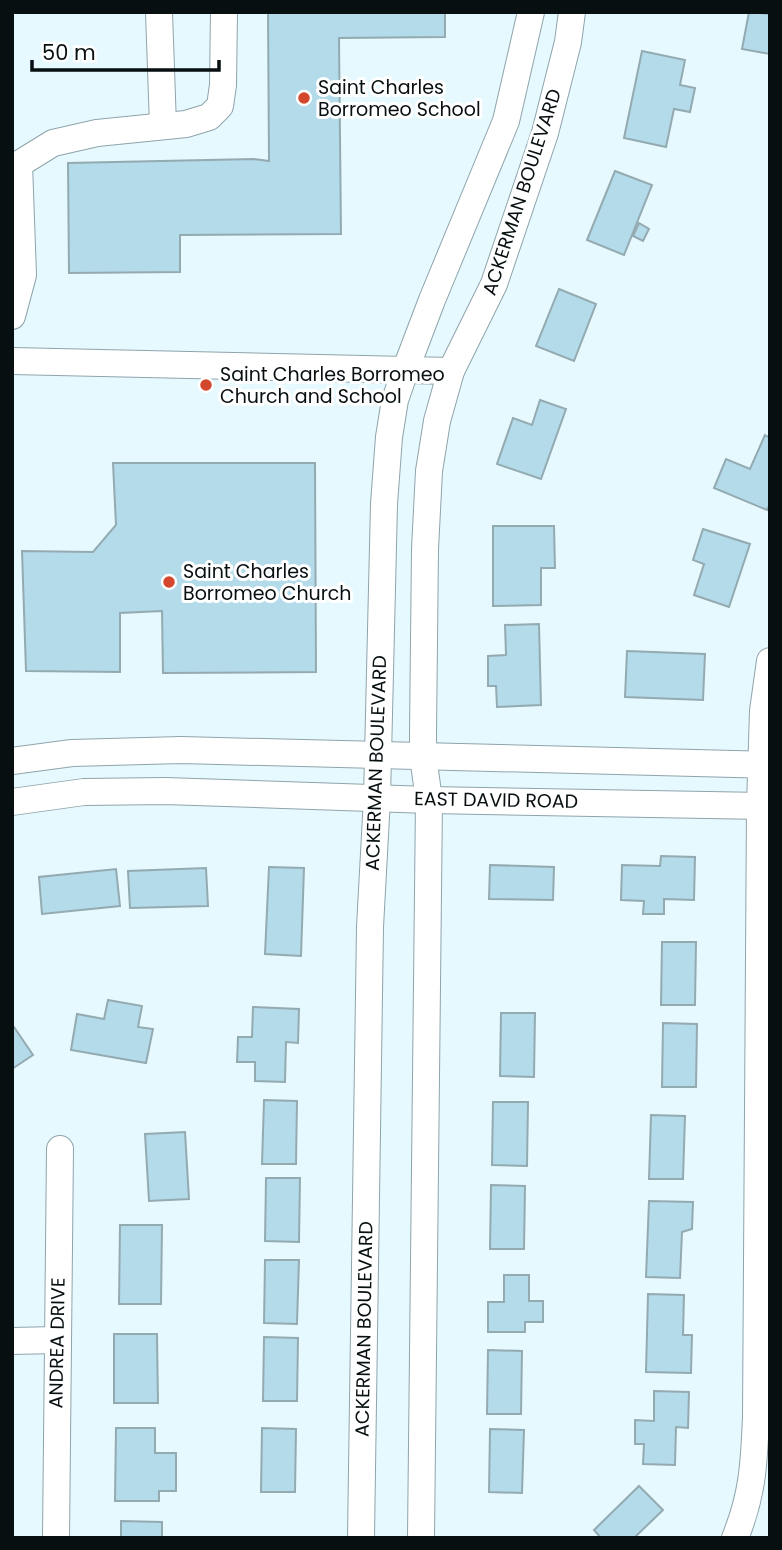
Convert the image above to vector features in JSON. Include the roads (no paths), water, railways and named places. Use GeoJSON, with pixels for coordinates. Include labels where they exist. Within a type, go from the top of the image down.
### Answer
{"type":"FeatureCollection","features":[{"type":"Feature","properties":{"kind":"street"},"geometry":{"type":"LineString","coordinates":[[159,12],[163,126]]}},
{"type":"Feature","properties":{"kind":"street"},"geometry":{"type":"LineString","coordinates":[[14,305],[23,275],[17,246],[17,181],[53,143],[97,133],[187,124],[209,117],[220,106],[223,85],[223,12]]}},
{"type":"Feature","properties":{"kind":"street","name":"ACKERMAN BOULEVARD"},"geometry":{"type":"LineString","coordinates":[[361,1538],[370,927],[377,798],[384,504],[389,437],[395,400],[405,371],[506,121],[531,12]]}},
{"type":"Feature","properties":{"kind":"street","name":"ACKERMAN BOULEVARD"},"geometry":{"type":"LineString","coordinates":[[421,1538],[429,800],[423,756],[425,549],[429,471],[437,421],[451,371],[494,284],[537,158],[568,42],[572,12]]}},
{"type":"Feature","properties":{"kind":"street"},"geometry":{"type":"LineString","coordinates":[[12,361],[451,371]]}},
{"type":"Feature","properties":{"kind":"street"},"geometry":{"type":"LineString","coordinates":[[735,1538],[747,1509],[753,1479],[756,1417],[766,765],[763,711],[770,661]]}},
{"type":"Feature","properties":{"kind":"street"},"geometry":{"type":"LineString","coordinates":[[12,761],[72,753],[181,750],[766,765]]}},
{"type":"Feature","properties":{"kind":"street","name":"EAST DAVID ROAD"},"geometry":{"type":"LineString","coordinates":[[12,802],[97,792],[190,792],[429,800],[765,806]]}},
{"type":"Feature","properties":{"kind":"street","name":"ANDREA DRIVE"},"geometry":{"type":"LineString","coordinates":[[56,1538],[60,1149]]}},
{"type":"Feature","properties":{"kind":"street"},"geometry":{"type":"LineString","coordinates":[[12,1341],[57,1340]]}},
{"type":"Feature","properties":{"kind":"place","name":"Saint Charles Borromeo School"},"geometry":{"type":"Point","coordinates":[304,98]}},
{"type":"Feature","properties":{"kind":"place","name":"Saint Charles Borromeo Church and School"},"geometry":{"type":"Point","coordinates":[206,385]}},
{"type":"Feature","properties":{"kind":"place","name":"Saint Charles Borromeo Church"},"geometry":{"type":"Point","coordinates":[169,582]}}]}
